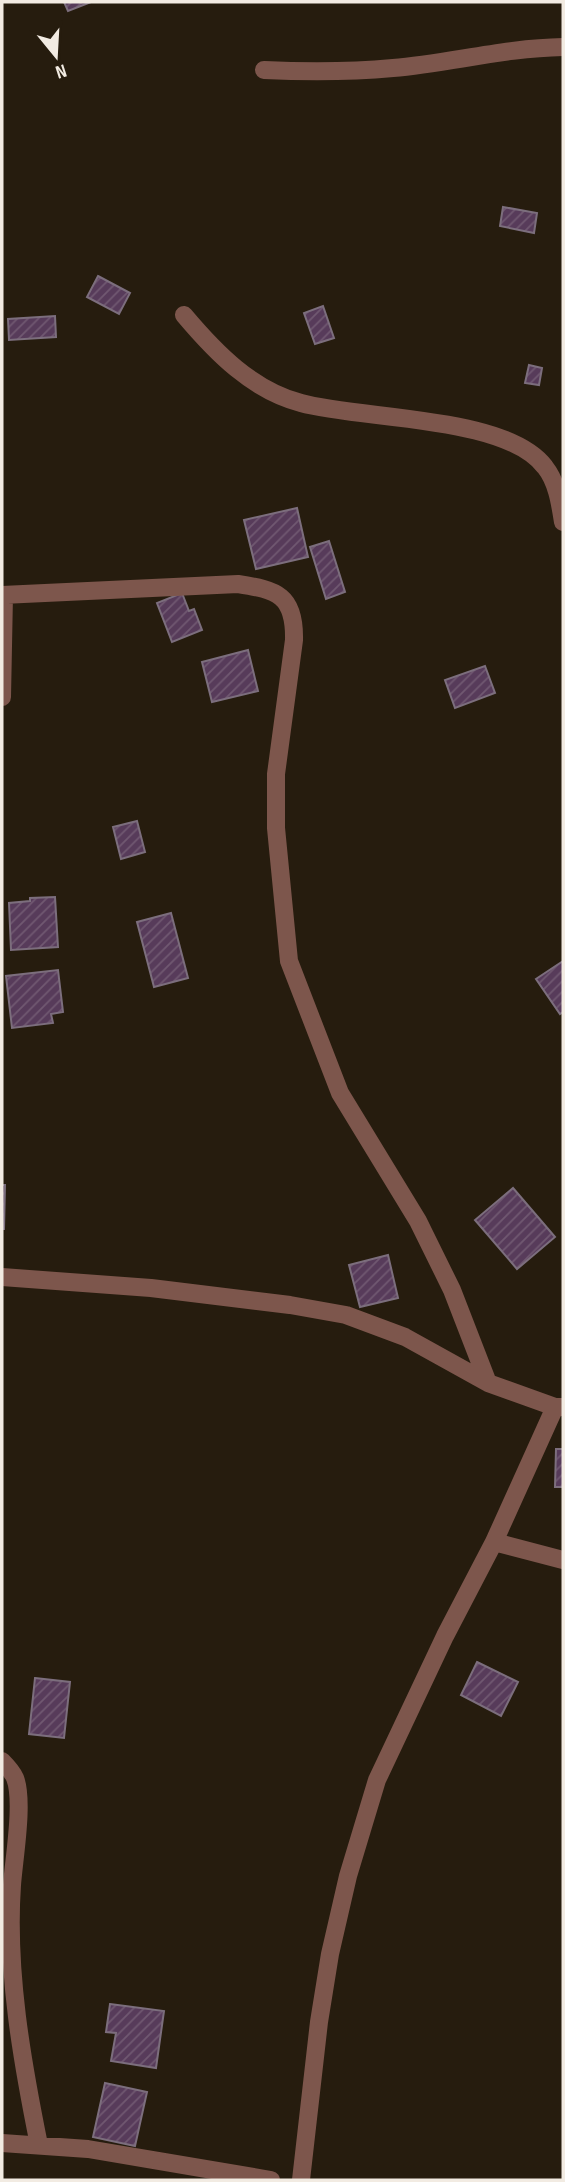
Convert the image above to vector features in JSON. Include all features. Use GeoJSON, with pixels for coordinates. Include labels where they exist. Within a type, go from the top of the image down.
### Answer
{"type":"FeatureCollection","features":[{"type":"Feature","properties":{"kind":"street"},"geometry":{"type":"LineString","coordinates":[[264,70],[304,72],[393,68],[524,49],[563,47]]}},
{"type":"Feature","properties":{"kind":"street"},"geometry":{"type":"LineString","coordinates":[[184,315],[209,344],[242,374],[269,391],[300,403],[429,423],[508,439],[545,466],[554,483],[563,522]]}},
{"type":"Feature","properties":{"kind":"street"},"geometry":{"type":"LineString","coordinates":[[2,697],[3,595],[238,584],[268,589],[291,608],[295,622],[294,640],[276,774],[276,828],[289,961],[340,1093],[418,1221],[452,1290],[488,1382]]}},
{"type":"Feature","properties":{"kind":"street"},"geometry":{"type":"LineString","coordinates":[[2,1277],[151,1287],[346,1315],[405,1337],[488,1382],[559,1407],[377,1780],[352,1864],[324,1986],[301,2180]]}},
{"type":"Feature","properties":{"kind":"street"},"geometry":{"type":"LineString","coordinates":[[494,1542],[563,1560]]}},
{"type":"Feature","properties":{"kind":"street"},"geometry":{"type":"LineString","coordinates":[[2,1762],[15,1777],[17,1789],[10,1915],[19,2045],[38,2146]]}},
{"type":"Feature","properties":{"kind":"street"},"geometry":{"type":"LineString","coordinates":[[2,2143],[88,2149],[271,2180]]}},
{"type":"Feature","properties":{"kind":"building"},"geometry":{"type":"Polygon","coordinates":[[[64,2],[91,2],[68,11],[64,2]]]}},
{"type":"Feature","properties":{"kind":"building"},"geometry":{"type":"Polygon","coordinates":[[[503,207],[537,213],[534,233],[500,226],[503,207]]]}},
{"type":"Feature","properties":{"kind":"building"},"geometry":{"type":"Polygon","coordinates":[[[98,276],[130,293],[119,314],[87,297],[98,276]]]}},
{"type":"Feature","properties":{"kind":"building"},"geometry":{"type":"Polygon","coordinates":[[[323,306],[334,338],[315,344],[304,313],[323,306]]]}},
{"type":"Feature","properties":{"kind":"building"},"geometry":{"type":"Polygon","coordinates":[[[55,316],[56,337],[9,340],[8,319],[55,316]]]}},
{"type":"Feature","properties":{"kind":"building"},"geometry":{"type":"Polygon","coordinates":[[[529,365],[542,368],[539,385],[525,383],[529,365]]]}},
{"type":"Feature","properties":{"kind":"building"},"geometry":{"type":"Polygon","coordinates":[[[297,508],[308,557],[256,569],[244,520],[297,508]]]}},
{"type":"Feature","properties":{"kind":"building"},"geometry":{"type":"Polygon","coordinates":[[[329,541],[345,592],[326,599],[310,547],[329,541]]]}},
{"type":"Feature","properties":{"kind":"building"},"geometry":{"type":"Polygon","coordinates":[[[182,593],[189,611],[194,609],[202,630],[172,642],[157,603],[182,593]]]}},
{"type":"Feature","properties":{"kind":"building"},"geometry":{"type":"Polygon","coordinates":[[[248,650],[258,691],[212,702],[202,662],[248,650]]]}},
{"type":"Feature","properties":{"kind":"building"},"geometry":{"type":"Polygon","coordinates":[[[485,666],[495,693],[455,708],[445,680],[485,666]]]}},
{"type":"Feature","properties":{"kind":"building"},"geometry":{"type":"Polygon","coordinates":[[[137,821],[145,852],[121,859],[113,827],[137,821]]]}},
{"type":"Feature","properties":{"kind":"building"},"geometry":{"type":"Polygon","coordinates":[[[55,897],[58,947],[11,950],[9,903],[30,901],[30,898],[55,897]]]}},
{"type":"Feature","properties":{"kind":"building"},"geometry":{"type":"Polygon","coordinates":[[[171,913],[188,978],[154,987],[137,922],[171,913]]]}},
{"type":"Feature","properties":{"kind":"building"},"geometry":{"type":"Polygon","coordinates":[[[563,961],[563,1012],[560,1014],[536,979],[563,961]]]}},
{"type":"Feature","properties":{"kind":"building"},"geometry":{"type":"Polygon","coordinates":[[[58,970],[63,1012],[51,1014],[53,1023],[12,1028],[6,976],[58,970]]]}},
{"type":"Feature","properties":{"kind":"building"},"geometry":{"type":"Polygon","coordinates":[[[2,1185],[5,1185],[4,1229],[2,1229],[2,1185]]]}},
{"type":"Feature","properties":{"kind":"building"},"geometry":{"type":"Polygon","coordinates":[[[513,1188],[555,1237],[517,1269],[475,1220],[513,1188]]]}},
{"type":"Feature","properties":{"kind":"building"},"geometry":{"type":"Polygon","coordinates":[[[388,1255],[398,1298],[360,1307],[349,1265],[388,1255]]]}},
{"type":"Feature","properties":{"kind":"building"},"geometry":{"type":"Polygon","coordinates":[[[556,1449],[563,1449],[563,1487],[555,1487],[556,1449]]]}},
{"type":"Feature","properties":{"kind":"building"},"geometry":{"type":"Polygon","coordinates":[[[477,1662],[518,1682],[501,1716],[461,1695],[477,1662]]]}},
{"type":"Feature","properties":{"kind":"building"},"geometry":{"type":"Polygon","coordinates":[[[35,1678],[70,1682],[64,1738],[29,1734],[35,1678]]]}},
{"type":"Feature","properties":{"kind":"building"},"geometry":{"type":"Polygon","coordinates":[[[110,2004],[164,2011],[156,2068],[111,2061],[116,2033],[106,2032],[110,2004]]]}},
{"type":"Feature","properties":{"kind":"building"},"geometry":{"type":"Polygon","coordinates":[[[105,2083],[147,2092],[135,2146],[93,2137],[105,2083]]]}}]}
